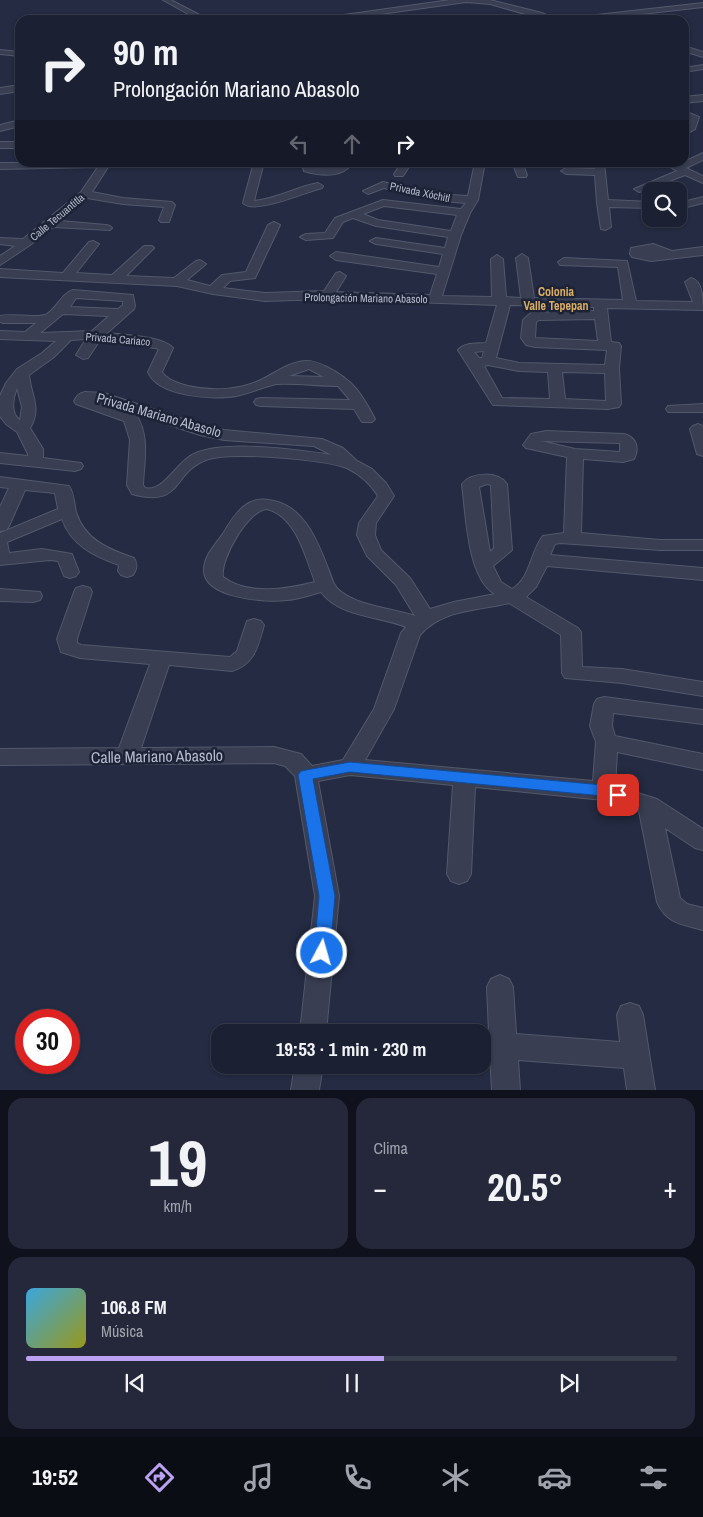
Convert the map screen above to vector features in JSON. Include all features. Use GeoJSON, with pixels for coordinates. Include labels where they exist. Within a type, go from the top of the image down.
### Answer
{"type":"FeatureCollection","features":[{"type":"Feature","properties":{"kind":"street"},"geometry":{"type":"LineString","coordinates":[[166,0],[194,15]]}},
{"type":"Feature","properties":{"kind":"street"},"geometry":{"type":"LineString","coordinates":[[358,15],[465,0],[490,2],[539,15]]}},
{"type":"Feature","properties":{"kind":"street"},"geometry":{"type":"LineString","coordinates":[[614,15],[703,5]]}},
{"type":"Feature","properties":{"kind":"street"},"geometry":{"type":"LineString","coordinates":[[188,12],[192,15]]}},
{"type":"Feature","properties":{"kind":"street"},"geometry":{"type":"LineString","coordinates":[[689,50],[703,55]]}},
{"type":"Feature","properties":{"kind":"street"},"geometry":{"type":"LineString","coordinates":[[0,52],[15,54]]}},
{"type":"Feature","properties":{"kind":"street"},"geometry":{"type":"LineString","coordinates":[[689,69],[703,67]]}},
{"type":"Feature","properties":{"kind":"street"},"geometry":{"type":"LineString","coordinates":[[0,91],[15,89]]}},
{"type":"Feature","properties":{"kind":"street"},"geometry":{"type":"LineString","coordinates":[[689,104],[703,98]]}},
{"type":"Feature","properties":{"kind":"street"},"geometry":{"type":"LineString","coordinates":[[689,110],[694,117],[692,127],[689,129]]}},
{"type":"Feature","properties":{"kind":"street"},"geometry":{"type":"LineString","coordinates":[[0,120],[15,121]]}},
{"type":"Feature","properties":{"kind":"street"},"geometry":{"type":"LineString","coordinates":[[0,128],[15,123]]}},
{"type":"Feature","properties":{"kind":"street"},"geometry":{"type":"LineString","coordinates":[[0,145],[15,145]]}},
{"type":"Feature","properties":{"kind":"street"},"geometry":{"type":"LineString","coordinates":[[689,165],[703,156]]}},
{"type":"Feature","properties":{"kind":"street"},"geometry":{"type":"LineString","coordinates":[[0,158],[15,158]]}},
{"type":"Feature","properties":{"kind":"street"},"geometry":{"type":"LineString","coordinates":[[0,166],[15,166]]}},
{"type":"Feature","properties":{"kind":"street","name":"Calle Tecuantitla"},"geometry":{"type":"LineString","coordinates":[[0,261],[85,194],[102,167]]}},
{"type":"Feature","properties":{"kind":"street"},"geometry":{"type":"LineString","coordinates":[[258,167],[248,203],[251,204],[270,203],[304,187],[318,186]]}},
{"type":"Feature","properties":{"kind":"street"},"geometry":{"type":"LineString","coordinates":[[308,167],[313,171],[339,170],[343,167]]}},
{"type":"Feature","properties":{"kind":"street"},"geometry":{"type":"LineString","coordinates":[[399,174],[404,167]]}},
{"type":"Feature","properties":{"kind":"street"},"geometry":{"type":"LineString","coordinates":[[435,299],[455,234],[464,213],[473,200],[479,167]]}},
{"type":"Feature","properties":{"kind":"street"},"geometry":{"type":"LineString","coordinates":[[519,167],[522,174]]}},
{"type":"Feature","properties":{"kind":"street"},"geometry":{"type":"LineString","coordinates":[[566,171],[599,167],[605,228]]}},
{"type":"Feature","properties":{"kind":"street"},"geometry":{"type":"LineString","coordinates":[[676,167],[703,180]]}},
{"type":"Feature","properties":{"kind":"street"},"geometry":{"type":"LineString","coordinates":[[639,189],[686,167]]}},
{"type":"Feature","properties":{"kind":"street","name":"Privada Xóchitl"},"geometry":{"type":"LineString","coordinates":[[368,191],[383,185],[403,188],[433,197],[473,200]]}},
{"type":"Feature","properties":{"kind":"street"},"geometry":{"type":"LineString","coordinates":[[306,237],[329,236],[339,220],[383,203],[403,188]]}},
{"type":"Feature","properties":{"kind":"street"},"geometry":{"type":"LineString","coordinates":[[85,194],[124,201],[168,204],[170,205],[165,220]]}},
{"type":"Feature","properties":{"kind":"street"},"geometry":{"type":"LineString","coordinates":[[383,203],[464,213]]}},
{"type":"Feature","properties":{"kind":"street"},"geometry":{"type":"LineString","coordinates":[[602,203],[642,205]]}},
{"type":"Feature","properties":{"kind":"street"},"geometry":{"type":"LineString","coordinates":[[687,211],[699,207]]}},
{"type":"Feature","properties":{"kind":"street"},"geometry":{"type":"LineString","coordinates":[[406,228],[425,208]]}},
{"type":"Feature","properties":{"kind":"street"},"geometry":{"type":"LineString","coordinates":[[352,214],[389,225],[455,234]]}},
{"type":"Feature","properties":{"kind":"street"},"geometry":{"type":"LineString","coordinates":[[49,223],[106,228]]}},
{"type":"Feature","properties":{"kind":"street"},"geometry":{"type":"LineString","coordinates":[[213,290],[226,278],[251,276],[274,225]]}},
{"type":"Feature","properties":{"kind":"street"},"geometry":{"type":"LineString","coordinates":[[359,260],[389,225]]}},
{"type":"Feature","properties":{"kind":"street"},"geometry":{"type":"LineString","coordinates":[[0,241],[26,242]]}},
{"type":"Feature","properties":{"kind":"street"},"geometry":{"type":"LineString","coordinates":[[376,241],[450,252]]}},
{"type":"Feature","properties":{"kind":"street"},"geometry":{"type":"LineString","coordinates":[[66,276],[93,244]]}},
{"type":"Feature","properties":{"kind":"street"},"geometry":{"type":"LineString","coordinates":[[115,279],[148,248]]}},
{"type":"Feature","properties":{"kind":"street"},"geometry":{"type":"LineString","coordinates":[[669,254],[703,251]]}},
{"type":"Feature","properties":{"kind":"street"},"geometry":{"type":"LineString","coordinates":[[336,256],[443,271]]}},
{"type":"Feature","properties":{"kind":"street"},"geometry":{"type":"LineString","coordinates":[[522,258],[528,302]]}},
{"type":"Feature","properties":{"kind":"street"},"geometry":{"type":"LineString","coordinates":[[481,362],[492,347],[502,301],[496,259]]}},
{"type":"Feature","properties":{"kind":"street"},"geometry":{"type":"LineString","coordinates":[[564,262],[623,264],[630,304]]}},
{"type":"Feature","properties":{"kind":"street"},"geometry":{"type":"LineString","coordinates":[[178,282],[200,264]]}},
{"type":"Feature","properties":{"kind":"street","name":"Prolongación Mariano Abasolo"},"geometry":{"type":"LineString","coordinates":[[0,273],[178,282],[213,290],[265,297],[328,294],[528,302],[600,309],[630,304],[702,306]]}},
{"type":"Feature","properties":{"kind":"street"},"geometry":{"type":"LineString","coordinates":[[328,294],[340,276]]}},
{"type":"Feature","properties":{"kind":"street"},"geometry":{"type":"LineString","coordinates":[[691,282],[702,306]]}},
{"type":"Feature","properties":{"kind":"street"},"geometry":{"type":"LineString","coordinates":[[28,336],[60,310],[73,294],[129,298],[129,306],[96,335],[84,355]]}},
{"type":"Feature","properties":{"kind":"street"},"geometry":{"type":"LineString","coordinates":[[481,362],[494,398],[498,402],[614,404],[612,370],[614,346],[605,346],[535,343],[531,342],[528,338],[530,320],[536,316],[600,309],[605,346]]}},
{"type":"Feature","properties":{"kind":"street"},"geometry":{"type":"LineString","coordinates":[[60,310],[120,313]]}},
{"type":"Feature","properties":{"kind":"street"},"geometry":{"type":"LineString","coordinates":[[1,321],[48,319]]}},
{"type":"Feature","properties":{"kind":"street","name":"Privada Cariaco"},"geometry":{"type":"LineString","coordinates":[[0,335],[96,335],[164,346],[166,348],[155,372],[162,380],[191,392],[204,393],[247,389],[308,365],[344,382],[351,388],[360,405]]}},
{"type":"Feature","properties":{"kind":"street"},"geometry":{"type":"LineString","coordinates":[[34,462],[36,448],[23,428],[14,424],[6,409],[12,384],[22,372],[47,356],[66,336]]}},
{"type":"Feature","properties":{"kind":"street"},"geometry":{"type":"LineString","coordinates":[[492,347],[468,348],[465,350],[481,362],[501,365],[612,370]]}},
{"type":"Feature","properties":{"kind":"street"},"geometry":{"type":"LineString","coordinates":[[555,368],[558,404]]}},
{"type":"Feature","properties":{"kind":"street"},"geometry":{"type":"LineString","coordinates":[[22,372],[22,385],[30,409],[30,418],[23,428]]}},
{"type":"Feature","properties":{"kind":"street","name":"Privada Mariano Abasolo"},"geometry":{"type":"LineString","coordinates":[[351,464],[320,457],[279,454],[223,453],[205,455],[192,460],[163,492],[145,494],[138,491],[135,485],[138,440],[131,418],[81,401],[85,396],[99,396],[193,428],[224,435],[317,442],[332,448],[382,487],[386,496],[368,524],[366,535],[373,552],[404,582],[422,621]]}},
{"type":"Feature","properties":{"kind":"street"},"geometry":{"type":"LineString","coordinates":[[261,402],[360,405],[367,419]]}},
{"type":"Feature","properties":{"kind":"street"},"geometry":{"type":"LineString","coordinates":[[673,408],[703,408]]}},
{"type":"Feature","properties":{"kind":"street"},"geometry":{"type":"LineString","coordinates":[[698,429],[703,451]]}},
{"type":"Feature","properties":{"kind":"street"},"geometry":{"type":"LineString","coordinates":[[546,436],[624,439],[628,441],[628,456],[575,454],[531,445],[536,437],[546,436]]}},
{"type":"Feature","properties":{"kind":"street"},"geometry":{"type":"LineString","coordinates":[[572,538],[575,454]]}},
{"type":"Feature","properties":{"kind":"street"},"geometry":{"type":"LineString","coordinates":[[0,458],[75,466]]}},
{"type":"Feature","properties":{"kind":"street"},"geometry":{"type":"LineString","coordinates":[[0,482],[63,489],[67,511],[79,537],[109,556],[128,562],[127,571]]}},
{"type":"Feature","properties":{"kind":"street"},"geometry":{"type":"LineString","coordinates":[[0,526],[19,484]]}},
{"type":"Feature","properties":{"kind":"street"},"geometry":{"type":"LineString","coordinates":[[325,586],[282,595],[263,594],[231,588],[218,582],[214,578],[212,566],[242,515],[251,507],[259,504],[273,505],[284,508],[291,516],[308,544],[325,586],[332,594],[352,606],[422,621]]}},
{"type":"Feature","properties":{"kind":"street"},"geometry":{"type":"LineString","coordinates":[[0,539],[67,511]]}},
{"type":"Feature","properties":{"kind":"street"},"geometry":{"type":"LineString","coordinates":[[350,767],[384,709],[411,633],[422,621],[440,611],[511,596],[525,589],[542,560],[544,546],[549,540],[572,538],[660,545],[703,545]]}},
{"type":"Feature","properties":{"kind":"street"},"geometry":{"type":"LineString","coordinates":[[0,546],[1,560],[40,554],[58,554],[66,558],[70,572]]}},
{"type":"Feature","properties":{"kind":"street"},"geometry":{"type":"LineString","coordinates":[[542,560],[703,574]]}},
{"type":"Feature","properties":{"kind":"street"},"geometry":{"type":"LineString","coordinates":[[483,565],[494,586],[571,632],[572,673],[622,676],[703,689]]}},
{"type":"Feature","properties":{"kind":"street"},"geometry":{"type":"LineString","coordinates":[[83,592],[66,639],[68,647],[80,651],[232,664],[240,661],[245,656],[254,625]]}},
{"type":"Feature","properties":{"kind":"street"},"geometry":{"type":"LineString","coordinates":[[0,595],[33,596]]}},
{"type":"Feature","properties":{"kind":"street"},"geometry":{"type":"LineString","coordinates":[[127,757],[162,658]]}},
{"type":"Feature","properties":{"kind":"street"},"geometry":{"type":"LineString","coordinates":[[603,791],[607,742],[601,726],[604,704],[703,717]]}},
{"type":"Feature","properties":{"kind":"street"},"geometry":{"type":"LineString","coordinates":[[607,742],[703,762]]}},
{"type":"Feature","properties":{"kind":"street","name":"Calle Mariano Abasolo"},"geometry":{"type":"LineString","coordinates":[[0,757],[288,756],[300,764],[306,775]]}},
{"type":"Feature","properties":{"kind":"street"},"geometry":{"type":"LineString","coordinates":[[315,1024],[327,896],[306,775],[350,767],[603,791],[649,805],[703,842]]}},
{"type":"Feature","properties":{"kind":"street"},"geometry":{"type":"LineString","coordinates":[[459,874],[465,777]]}},
{"type":"Feature","properties":{"kind":"street"},"geometry":{"type":"LineString","coordinates":[[649,805],[669,902],[679,913],[703,919]]}},
{"type":"Feature","properties":{"kind":"street"},"geometry":{"type":"LineString","coordinates":[[500,987],[493,1045],[506,1090]]}},
{"type":"Feature","properties":{"kind":"street"},"geometry":{"type":"LineString","coordinates":[[630,1015],[641,1090]]}},
{"type":"Feature","properties":{"kind":"street"},"geometry":{"type":"LineString","coordinates":[[493,1045],[636,1056]]}},
{"type":"Feature","properties":{"kind":"street"},"geometry":{"type":"LineString","coordinates":[[306,1090],[308,1074]]}},
{"type":"Feature","properties":{"kind":"district","name":"Colonia Valle Tepepan"},"geometry":{"type":"Point","coordinates":[556,299]}},
{"type":"Feature","properties":{"kind":"route"},"geometry":{"type":"LineString","coordinates":[[322,953],[327,896],[306,775],[350,767],[603,791],[618,795]]}}]}
